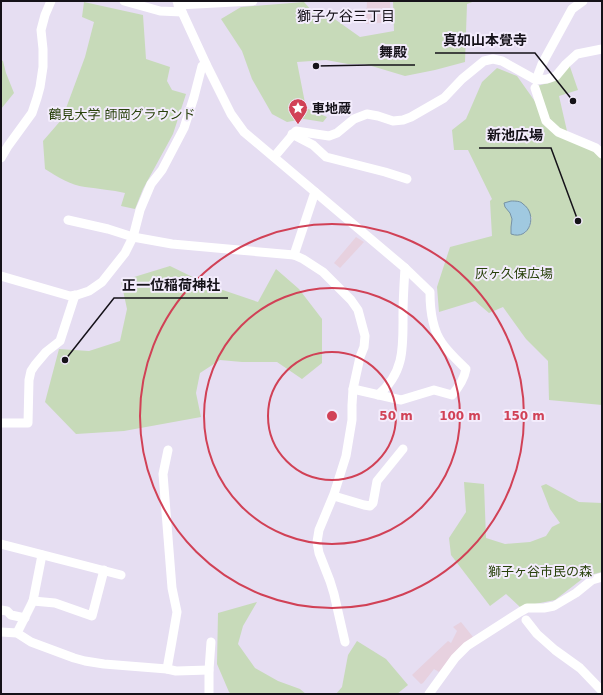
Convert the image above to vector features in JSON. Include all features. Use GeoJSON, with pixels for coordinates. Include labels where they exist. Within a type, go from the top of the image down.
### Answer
{"type":"FeatureCollection","features":[{"type":"Feature","properties":{"kind":"street"},"geometry":{"type":"LineString","coordinates":[[1,158],[32,113],[37,98],[43,67],[41,30],[51,1]]}},
{"type":"Feature","properties":{"kind":"street"},"geometry":{"type":"LineString","coordinates":[[124,1],[160,11],[179,6],[253,1]]}},
{"type":"Feature","properties":{"kind":"street"},"geometry":{"type":"LineString","coordinates":[[584,1],[572,9],[542,64],[535,84],[546,121],[558,132],[596,148],[602,154]]}},
{"type":"Feature","properties":{"kind":"street"},"geometry":{"type":"LineString","coordinates":[[179,6],[231,114],[244,132],[405,268],[430,292],[432,316],[442,343],[466,369],[460,387],[452,395],[434,390],[401,400],[353,389]]}},
{"type":"Feature","properties":{"kind":"street"},"geometry":{"type":"LineString","coordinates":[[535,84],[556,76],[577,54],[602,49]]}},
{"type":"Feature","properties":{"kind":"street"},"geometry":{"type":"LineString","coordinates":[[274,157],[296,131],[328,136],[337,133],[354,119],[367,114],[393,121],[411,117],[444,98],[462,79],[484,61],[502,61],[535,84]]}},
{"type":"Feature","properties":{"kind":"street"},"geometry":{"type":"LineString","coordinates":[[1,276],[70,296],[89,291],[102,282],[125,253],[133,237],[140,210],[151,184],[162,170],[184,128],[202,66],[206,64]]}},
{"type":"Feature","properties":{"kind":"street"},"geometry":{"type":"LineString","coordinates":[[292,134],[313,145],[326,157],[407,179]]}},
{"type":"Feature","properties":{"kind":"street"},"geometry":{"type":"LineString","coordinates":[[294,256],[315,192]]}},
{"type":"Feature","properties":{"kind":"street"},"geometry":{"type":"LineString","coordinates":[[68,220],[108,229],[133,237],[172,244],[294,256],[303,259],[323,272],[351,300],[358,310],[365,336],[364,347],[360,357],[353,389],[352,420],[346,456],[334,496],[319,530],[317,542],[319,553],[334,594],[345,642]]}},
{"type":"Feature","properties":{"kind":"street"},"geometry":{"type":"LineString","coordinates":[[378,395],[393,379],[400,364],[403,349],[403,288],[405,268]]}},
{"type":"Feature","properties":{"kind":"street"},"geometry":{"type":"LineString","coordinates":[[1,423],[28,423],[29,380],[31,372],[46,352],[60,341],[75,295]]}},
{"type":"Feature","properties":{"kind":"street"},"geometry":{"type":"LineString","coordinates":[[334,496],[370,506],[373,503],[377,480],[402,449]]}},
{"type":"Feature","properties":{"kind":"street"},"geometry":{"type":"LineString","coordinates":[[167,669],[177,612],[172,588],[163,474],[168,450]]}},
{"type":"Feature","properties":{"kind":"street"},"geometry":{"type":"LineString","coordinates":[[1,544],[121,575]]}},
{"type":"Feature","properties":{"kind":"street"},"geometry":{"type":"LineString","coordinates":[[17,634],[33,601],[42,555]]}},
{"type":"Feature","properties":{"kind":"street"},"geometry":{"type":"LineString","coordinates":[[33,601],[55,603],[92,616],[104,570]]}},
{"type":"Feature","properties":{"kind":"street"},"geometry":{"type":"LineString","coordinates":[[429,694],[437,690],[455,658],[467,646],[527,608],[544,608],[554,606],[576,593],[592,580],[602,577]]}},
{"type":"Feature","properties":{"kind":"street"},"geometry":{"type":"LineString","coordinates":[[1,610],[7,611],[11,615],[25,618]]}},
{"type":"Feature","properties":{"kind":"street"},"geometry":{"type":"LineString","coordinates":[[526,620],[537,634],[554,650],[580,668],[602,691]]}},
{"type":"Feature","properties":{"kind":"street"},"geometry":{"type":"LineString","coordinates":[[1,632],[17,634],[31,642],[85,661],[176,671],[209,670]]}},
{"type":"Feature","properties":{"kind":"street"},"geometry":{"type":"LineString","coordinates":[[209,694],[211,642]]}},
{"type":"Feature","properties":{"kind":"shaded area"},"geometry":{"type":"Polygon","coordinates":[[[367,1],[390,1],[391,22],[366,24],[367,1]]]}},
{"type":"Feature","properties":{"kind":"shaded area"},"geometry":{"type":"Polygon","coordinates":[[[356,237],[364,242],[340,268],[334,263],[356,237]]]}},
{"type":"Feature","properties":{"kind":"shaded area"},"geometry":{"type":"Polygon","coordinates":[[[461,622],[473,637],[459,648],[439,672],[434,669],[421,684],[412,675],[448,641],[451,643],[457,631],[453,627],[461,622]]]}},
{"type":"Feature","properties":{"kind":"green space"},"geometry":{"type":"Polygon","coordinates":[[[393,1],[475,1],[467,4],[465,62],[405,76],[365,64],[348,64],[326,60],[297,62],[306,108],[327,117],[323,122],[304,119],[287,122],[272,114],[252,79],[242,51],[221,19],[241,7],[304,2],[312,11],[329,15],[360,37],[394,31],[393,1]]]}},
{"type":"Feature","properties":{"kind":"green space","name":"鶴見大学 師岡グラウンド"},"geometry":{"type":"Polygon","coordinates":[[[84,2],[143,15],[146,59],[170,67],[167,81],[172,90],[186,94],[173,134],[143,189],[135,209],[121,206],[125,193],[74,184],[45,169],[43,141],[62,119],[85,57],[94,22],[82,17],[84,2]]]}},
{"type":"Feature","properties":{"kind":"green space"},"geometry":{"type":"Polygon","coordinates":[[[1,60],[3,61],[14,93],[1,109],[1,60]]]}},
{"type":"Feature","properties":{"kind":"green space","name":"灰ヶ久保広場"},"geometry":{"type":"Polygon","coordinates":[[[569,64],[578,90],[559,96],[567,131],[594,151],[602,159],[602,405],[549,400],[548,361],[526,339],[503,307],[489,313],[475,301],[439,312],[437,287],[450,247],[492,236],[490,201],[492,199],[468,150],[454,150],[452,130],[466,119],[482,82],[497,68],[517,76],[546,117],[537,86],[552,82],[569,64]],[[510,213],[512,219],[511,227],[524,234],[530,226],[532,217],[510,213]]]}},
{"type":"Feature","properties":{"kind":"green space"},"geometry":{"type":"Polygon","coordinates":[[[170,266],[211,286],[258,302],[276,269],[299,289],[322,319],[322,363],[302,379],[277,362],[242,362],[220,360],[200,373],[196,393],[201,417],[124,431],[76,434],[45,402],[59,349],[89,351],[120,341],[127,309],[121,281],[170,266]]]}},
{"type":"Feature","properties":{"kind":"green space","name":"獅子ヶ谷市民の森"},"geometry":{"type":"Polygon","coordinates":[[[464,482],[484,484],[486,538],[505,544],[530,542],[546,536],[552,527],[560,523],[550,509],[541,486],[546,484],[579,502],[602,503],[602,572],[586,576],[555,600],[520,607],[506,594],[490,606],[451,555],[449,538],[466,512],[464,482]]]}},
{"type":"Feature","properties":{"kind":"green space"},"geometry":{"type":"Polygon","coordinates":[[[257,602],[243,626],[238,644],[255,668],[278,681],[300,689],[306,694],[231,694],[229,692],[217,664],[218,613],[257,602]]]}},
{"type":"Feature","properties":{"kind":"green space"},"geometry":{"type":"Polygon","coordinates":[[[357,641],[386,659],[408,685],[397,694],[336,694],[342,687],[348,655],[357,641]]]}},
{"type":"Feature","properties":{"kind":"water"},"geometry":{"type":"Polygon","coordinates":[[[518,201],[528,208],[531,220],[530,225],[523,234],[511,234],[512,219],[504,203],[518,201]]]}},
{"type":"Feature","properties":{"kind":"place","name":"舞殿"},"geometry":{"type":"Point","coordinates":[316,66]}},
{"type":"Feature","properties":{"kind":"place","name":"真如山本覺寺"},"geometry":{"type":"Point","coordinates":[573,101]}},
{"type":"Feature","properties":{"kind":"place","name":"車地蔵"},"geometry":{"type":"Point","coordinates":[298,125]}},
{"type":"Feature","properties":{"kind":"place","name":"新池広場"},"geometry":{"type":"Point","coordinates":[578,221]}},
{"type":"Feature","properties":{"kind":"place","name":"正一位稲荷神社"},"geometry":{"type":"Point","coordinates":[65,360]}},
{"type":"Feature","properties":{"kind":"district","name":"獅子ケ谷三丁目"},"geometry":{"type":"Point","coordinates":[346,16]}}]}
